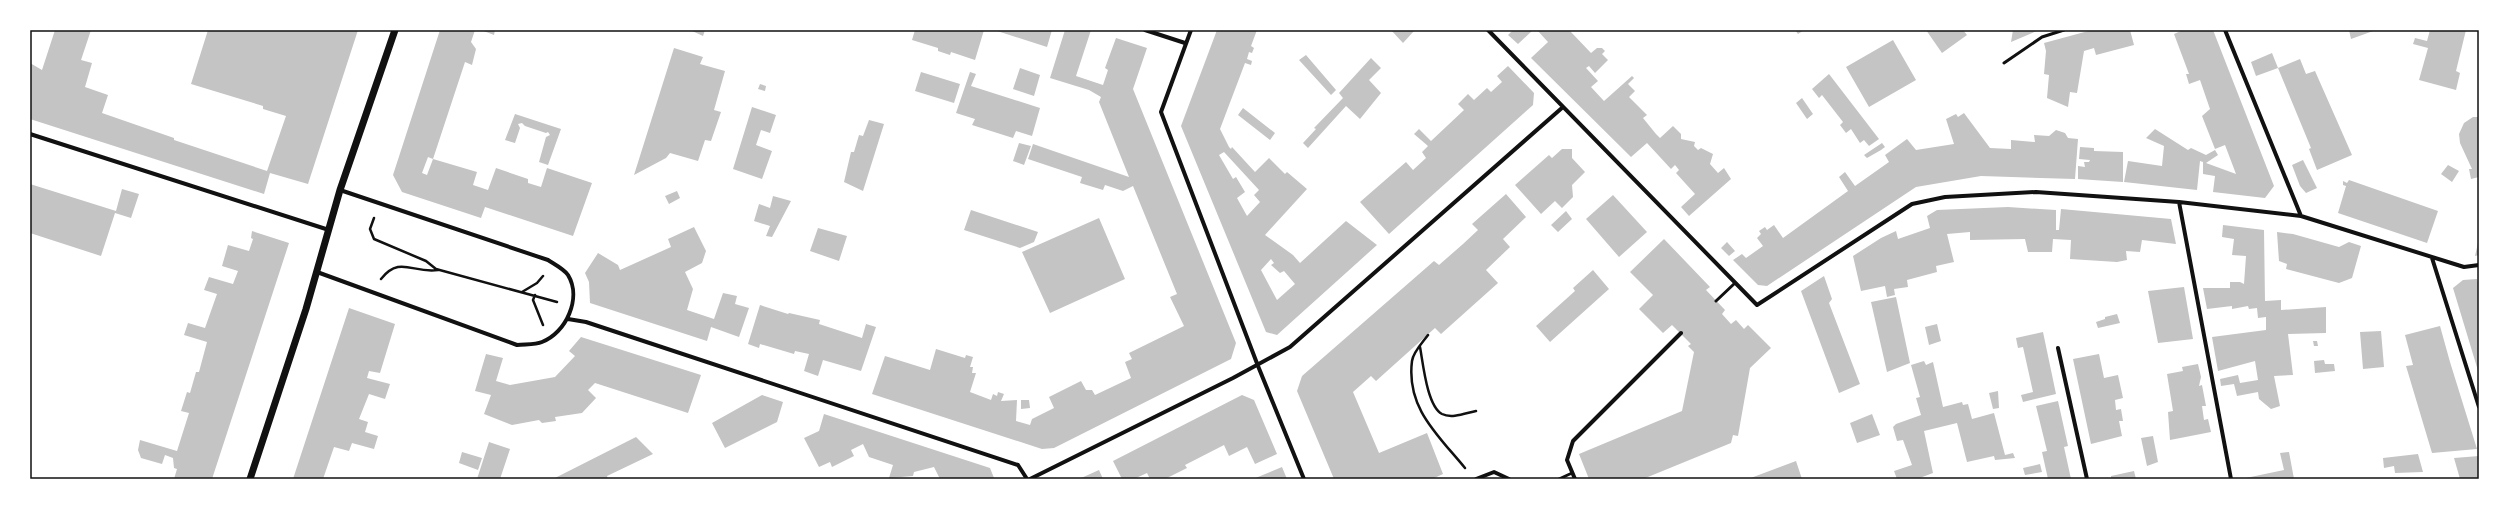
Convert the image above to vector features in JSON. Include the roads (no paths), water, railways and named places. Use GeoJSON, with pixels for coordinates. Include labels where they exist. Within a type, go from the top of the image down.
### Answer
{"type":"FeatureCollection","features":[{"type":"Feature","properties":{"kind":"street"},"geometry":{"type":"LineString","coordinates":[[250,479],[317,272],[340,190],[395,30]]}},
{"type":"Feature","properties":{"kind":"street"},"geometry":{"type":"LineString","coordinates":[[1145,30],[1185,43]]}},
{"type":"Feature","properties":{"kind":"street"},"geometry":{"type":"LineString","coordinates":[[1191,30],[1161,112],[1258,366],[1304,479]]}},
{"type":"Feature","properties":{"kind":"street"},"geometry":{"type":"LineString","coordinates":[[1488,30],[1757,305],[1912,204],[1946,197],[2036,192],[2179,202],[2301,216],[2464,267],[2479,265]]}},
{"type":"Feature","properties":{"kind":"street"},"geometry":{"type":"LineString","coordinates":[[2225,30],[2301,216]]}},
{"type":"Feature","properties":{"kind":"street"},"geometry":{"type":"LineString","coordinates":[[1030,479],[1258,366],[1290,347],[1563,107]]}},
{"type":"Feature","properties":{"kind":"street"},"geometry":{"type":"LineString","coordinates":[[30,134],[329,230]]}},
{"type":"Feature","properties":{"kind":"street"},"geometry":{"type":"LineString","coordinates":[[317,272],[517,345],[542,342],[558,332],[568,319],[574,294],[568,275],[548,260],[340,190]]}},
{"type":"Feature","properties":{"kind":"street"},"geometry":{"type":"LineString","coordinates":[[2179,202],[2231,479]]}},
{"type":"Feature","properties":{"kind":"street"},"geometry":{"type":"LineString","coordinates":[[2432,258],[2479,407]]}},
{"type":"Feature","properties":{"kind":"street"},"geometry":{"type":"LineString","coordinates":[[568,319],[586,322],[1018,465],[1026,479]]}},
{"type":"Feature","properties":{"kind":"street"},"geometry":{"type":"LineString","coordinates":[[1575,479],[1567,460],[1573,441],[1681,333]]}},
{"type":"Feature","properties":{"kind":"street"},"geometry":{"type":"LineString","coordinates":[[2058,348],[2087,479]]}},
{"type":"Feature","properties":{"kind":"street"},"geometry":{"type":"LineString","coordinates":[[1476,479],[1494,472],[1509,479]]}},
{"type":"Feature","properties":{"kind":"lane"},"geometry":{"type":"LineString","coordinates":[[2004,62],[2042,37],[2064,30]]}},
{"type":"Feature","properties":{"kind":"lane"},"geometry":{"type":"LineString","coordinates":[[1716,301],[1735,283]]}},
{"type":"Feature","properties":{"kind":"lane"},"geometry":{"type":"LineString","coordinates":[[1559,479],[1572,474]]}}]}
